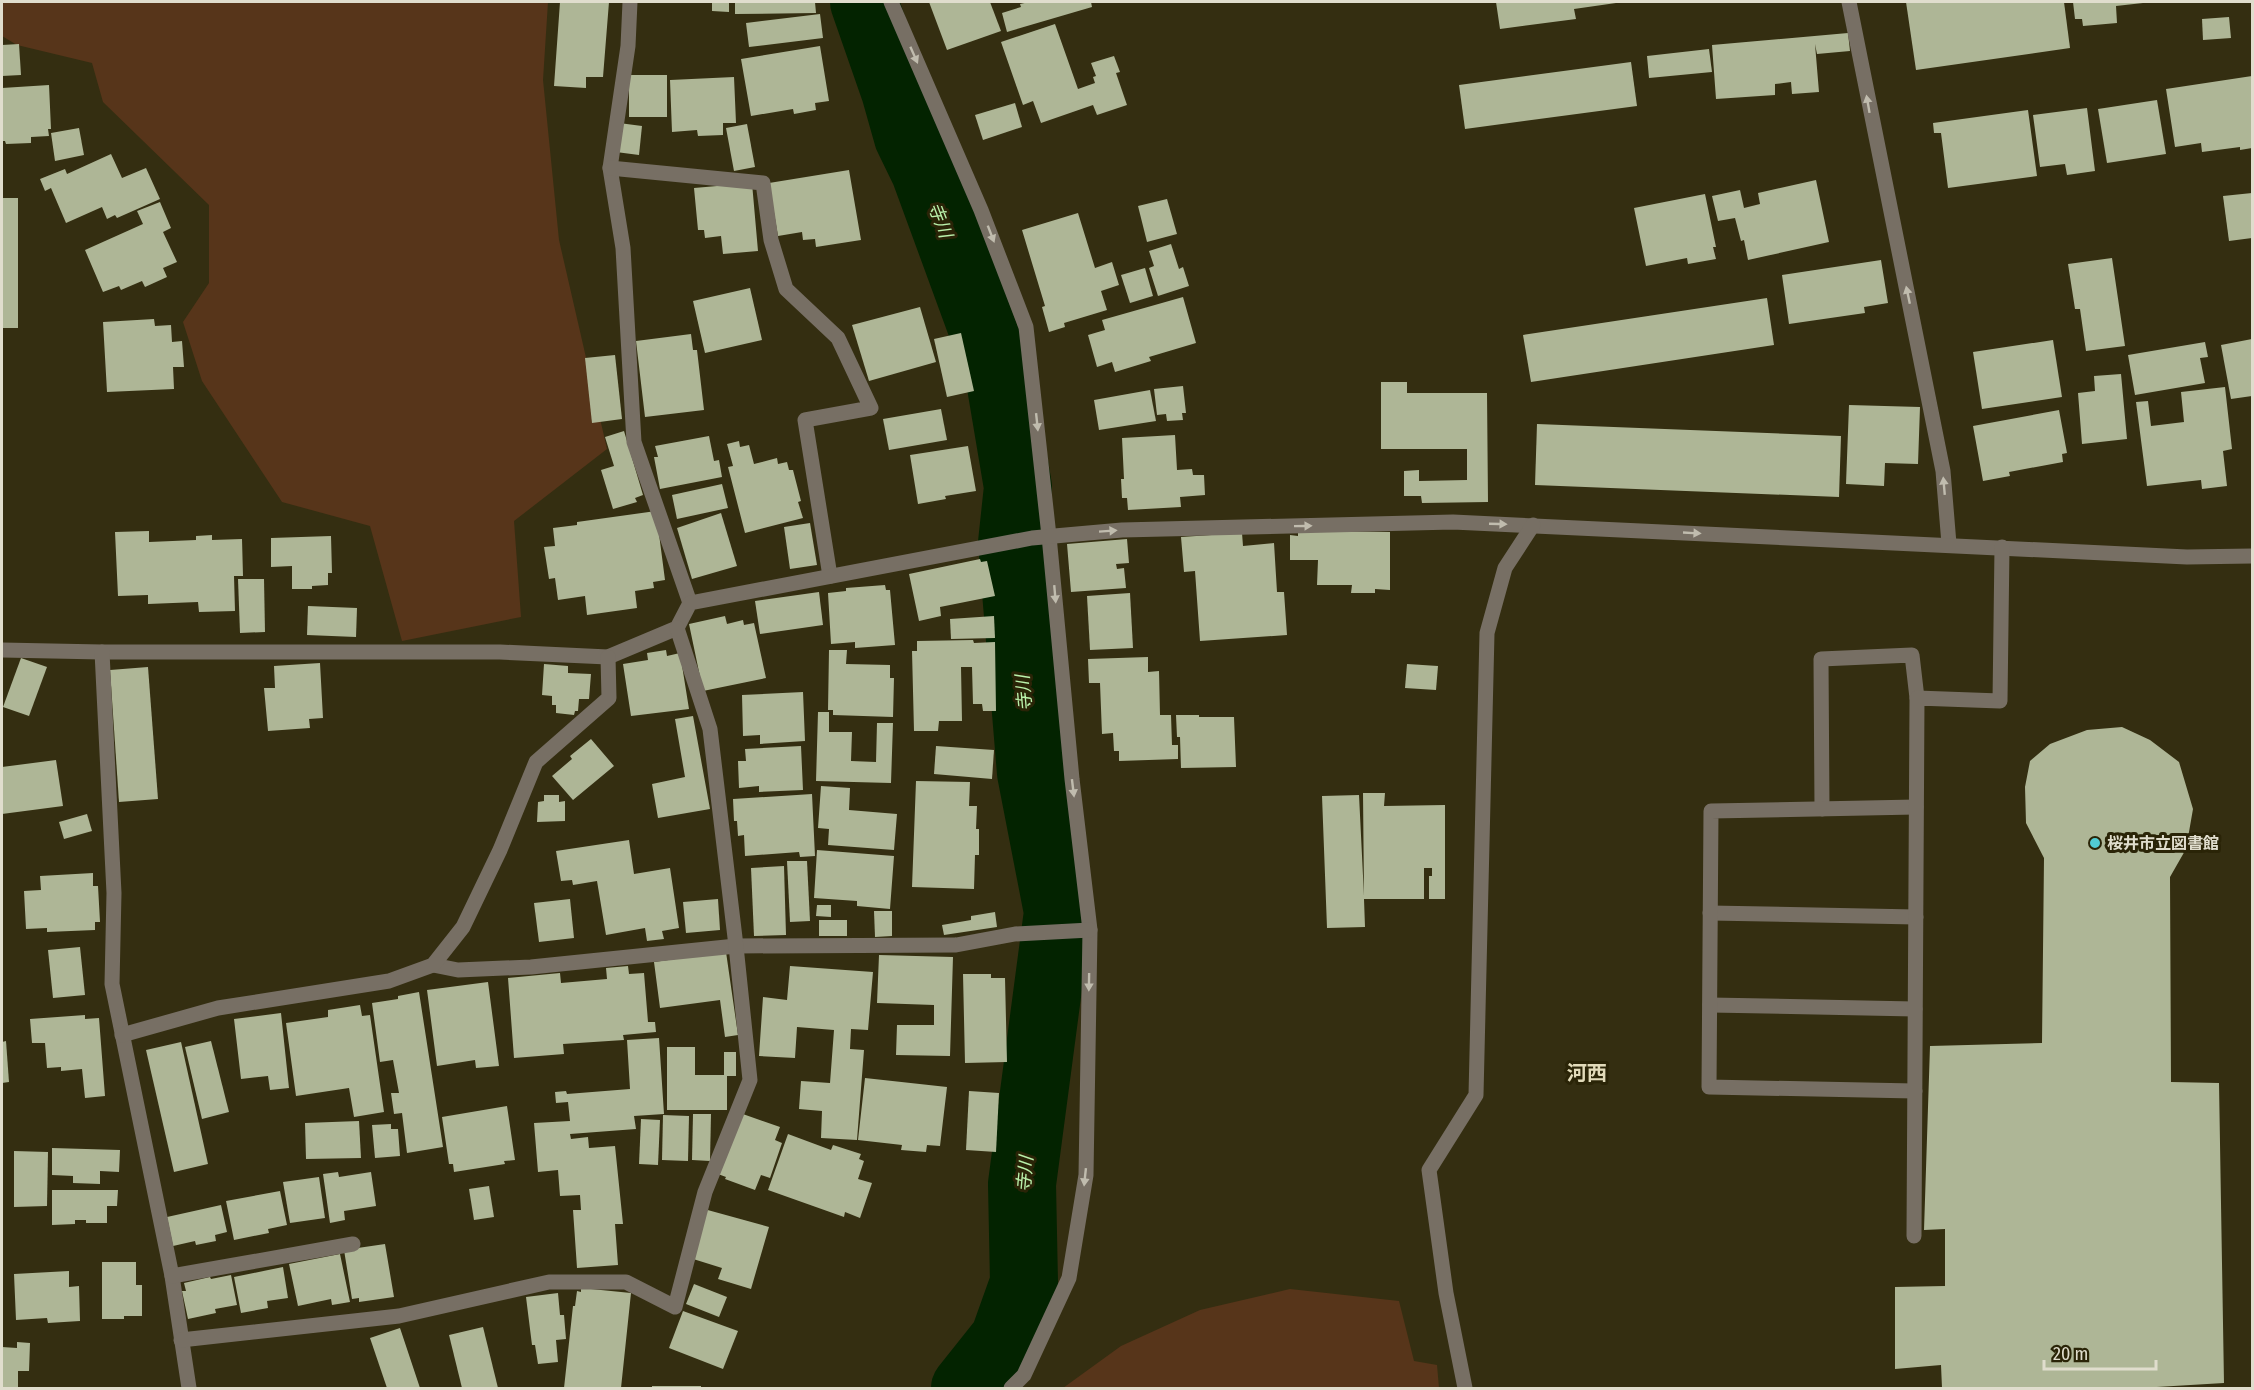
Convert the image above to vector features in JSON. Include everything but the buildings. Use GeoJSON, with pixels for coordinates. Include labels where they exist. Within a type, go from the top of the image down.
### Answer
{"type":"FeatureCollection","features":[{"type":"Feature","properties":{"kind":"street"},"geometry":{"type":"LineString","coordinates":[[2,650],[500,652],[608,657],[677,628],[690,603],[634,442],[623,248],[610,168],[628,46],[630,2]]}},
{"type":"Feature","properties":{"kind":"street"},"geometry":{"type":"LineString","coordinates":[[891,2],[981,210],[1026,327],[1072,779],[1083,930],[1086,1175],[1068,1278],[1024,1375],[1011,1389]]}},
{"type":"Feature","properties":{"kind":"street"},"geometry":{"type":"LineString","coordinates":[[1849,2],[1943,471],[1949,544]]}},
{"type":"Feature","properties":{"kind":"street"},"geometry":{"type":"LineString","coordinates":[[610,168],[763,183],[771,240],[786,289],[838,338],[871,408],[805,420],[830,576]]}},
{"type":"Feature","properties":{"kind":"street"},"geometry":{"type":"LineString","coordinates":[[690,603],[1032,538],[1122,530],[1453,522],[2187,557],[2253,556]]}},
{"type":"Feature","properties":{"kind":"street"},"geometry":{"type":"LineString","coordinates":[[1465,1389],[1446,1293],[1429,1170],[1476,1095],[1487,633],[1505,568],[1533,525]]}},
{"type":"Feature","properties":{"kind":"street"},"geometry":{"type":"LineString","coordinates":[[1917,698],[2000,701],[2002,547]]}},
{"type":"Feature","properties":{"kind":"street"},"geometry":{"type":"LineString","coordinates":[[181,1340],[399,1316],[549,1282],[626,1282],[675,1307],[705,1192],[750,1080],[710,729],[677,628]]}},
{"type":"Feature","properties":{"kind":"street"},"geometry":{"type":"LineString","coordinates":[[102,652],[114,893],[112,984],[172,1276],[189,1389]]}},
{"type":"Feature","properties":{"kind":"street"},"geometry":{"type":"LineString","coordinates":[[1822,809],[1821,659],[1912,655],[1917,698],[1914,1236]]}},
{"type":"Feature","properties":{"kind":"street"},"geometry":{"type":"LineString","coordinates":[[433,965],[463,927],[500,850],[536,762],[609,698],[608,657]]}},
{"type":"Feature","properties":{"kind":"street"},"geometry":{"type":"LineString","coordinates":[[1915,1091],[1709,1087],[1710,913],[1711,811],[1917,807]]}},
{"type":"Feature","properties":{"kind":"street"},"geometry":{"type":"LineString","coordinates":[[1710,913],[1916,917]]}},
{"type":"Feature","properties":{"kind":"street"},"geometry":{"type":"LineString","coordinates":[[122,1035],[218,1008],[388,981],[433,965],[458,970],[531,967],[736,946],[956,945],[1015,934],[1083,930]]}},
{"type":"Feature","properties":{"kind":"street"},"geometry":{"type":"LineString","coordinates":[[1710,1005],[1915,1009]]}},
{"type":"Feature","properties":{"kind":"street"},"geometry":{"type":"LineString","coordinates":[[172,1276],[353,1244]]}},
{"type":"Feature","properties":{"kind":"shaded area"},"geometry":{"type":"Polygon","coordinates":[[[2,2],[548,2],[543,80],[559,240],[607,449],[514,521],[521,617],[402,641],[370,526],[282,502],[202,381],[183,322],[209,283],[209,205],[103,102],[92,63],[17,45],[2,36],[2,2]]]}},
{"type":"Feature","properties":{"kind":"shaded area"},"geometry":{"type":"Polygon","coordinates":[[[1290,1289],[1399,1301],[1414,1361],[1437,1365],[1439,1388],[1063,1388],[1121,1346],[1200,1310],[1290,1289]]]}},
{"type":"Feature","properties":{"kind":"waterway","name":"寺川"},"geometry":{"type":"LineString","coordinates":[[864,2],[895,91],[908,137],[925,172],[999,374],[1018,487],[1012,543],[1031,773],[1058,912],[1022,1184],[1024,1283],[1004,1339],[965,1388]]}},
{"type":"Feature","properties":{"kind":"place","name":"桜井市立図書館"},"geometry":{"type":"Point","coordinates":[2095,843]}},
{"type":"Feature","properties":{"kind":"district","name":"河西"},"geometry":{"type":"Point","coordinates":[1587,1073]}}]}
